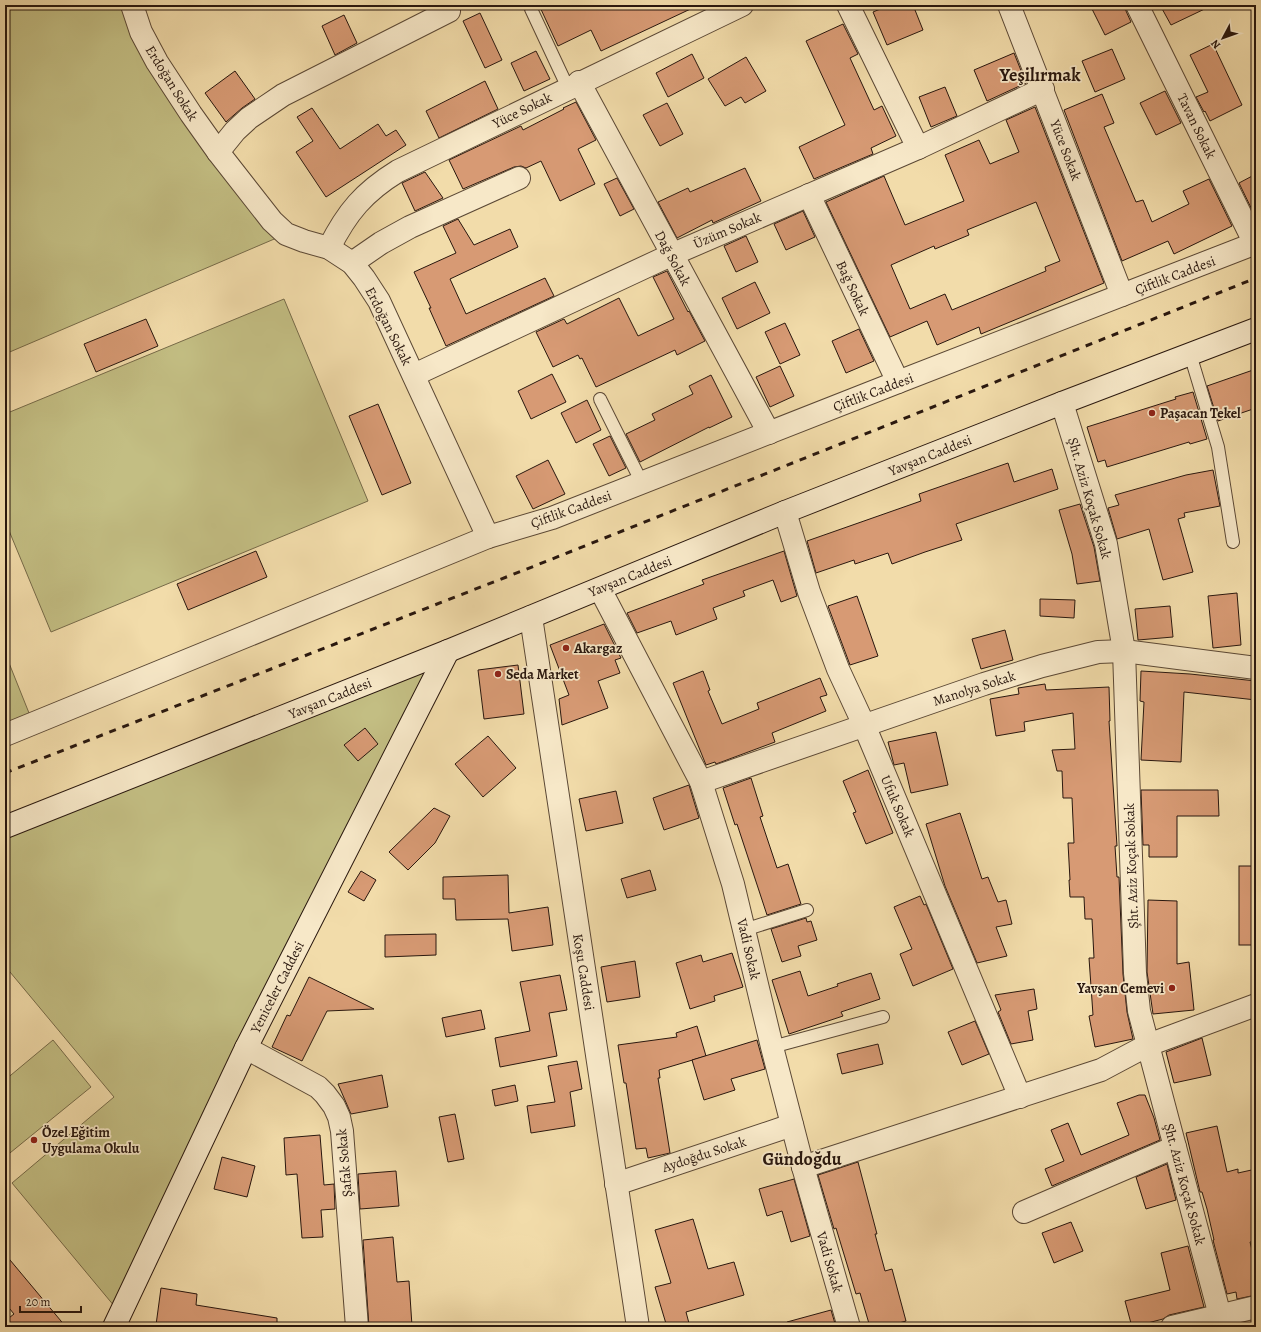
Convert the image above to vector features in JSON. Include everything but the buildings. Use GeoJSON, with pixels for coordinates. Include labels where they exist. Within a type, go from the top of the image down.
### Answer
{"type":"FeatureCollection","features":[{"type":"Feature","properties":{"kind":"street","name":"Erdoğan Sokak"},"geometry":{"type":"LineString","coordinates":[[132,5],[141,32],[157,62],[218,152],[272,221],[286,234],[329,248],[352,263],[364,278],[379,301],[488,536]]}},
{"type":"Feature","properties":{"kind":"street","name":"Yüce Sokak"},"geometry":{"type":"LineString","coordinates":[[329,248],[347,216],[358,202],[381,181],[398,170],[742,5]]}},
{"type":"Feature","properties":{"kind":"street"},"geometry":{"type":"LineString","coordinates":[[848,5],[918,148]]}},
{"type":"Feature","properties":{"kind":"street","name":"Yüce Sokak"},"geometry":{"type":"LineString","coordinates":[[1009,5],[1122,295]]}},
{"type":"Feature","properties":{"kind":"street","name":"Tavan Sokak"},"geometry":{"type":"LineString","coordinates":[[1137,5],[1256,245]]}},
{"type":"Feature","properties":{"kind":"street"},"geometry":{"type":"LineString","coordinates":[[218,152],[235,131],[249,118],[283,95],[449,11]]}},
{"type":"Feature","properties":{"kind":"street","name":"Dağ Sokak"},"geometry":{"type":"LineString","coordinates":[[573,85],[671,254],[769,433]]}},
{"type":"Feature","properties":{"kind":"street","name":"Üzüm Sokak"},"geometry":{"type":"LineString","coordinates":[[414,375],[671,254],[918,148],[1043,90]]}},
{"type":"Feature","properties":{"kind":"street"},"geometry":{"type":"LineString","coordinates":[[352,263],[410,227],[519,178]]}},
{"type":"Feature","properties":{"kind":"street","name":"Bağ Sokak"},"geometry":{"type":"LineString","coordinates":[[809,195],[898,382]]}},
{"type":"Feature","properties":{"kind":"street","name":"Çiftlik Caddesi"},"geometry":{"type":"LineString","coordinates":[[5,734],[488,536],[552,518],[1122,295],[1256,245]]}},
{"type":"Feature","properties":{"kind":"street","name":"Yavşan Caddesi"},"geometry":{"type":"LineString","coordinates":[[5,827],[448,651],[785,512],[1062,403],[1256,329]]}},
{"type":"Feature","properties":{"kind":"street","name":"Şht. Aziz Koçak Sokak"},"geometry":{"type":"LineString","coordinates":[[1062,403],[1106,544],[1124,651],[1135,973],[1140,1011],[1222,1321]]}},
{"type":"Feature","properties":{"kind":"street","name":"Ufuk Sokak"},"geometry":{"type":"LineString","coordinates":[[785,512],[809,592],[838,669],[864,725],[1020,1097]]}},
{"type":"Feature","properties":{"kind":"street","name":"Vadi Sokak"},"geometry":{"type":"LineString","coordinates":[[600,589],[701,782],[733,884],[792,1125],[849,1327]]}},
{"type":"Feature","properties":{"kind":"street","name":"Koşu Caddesi"},"geometry":{"type":"LineString","coordinates":[[531,617],[638,1327]]}},
{"type":"Feature","properties":{"kind":"street","name":"Yeniceler Caddesi"},"geometry":{"type":"LineString","coordinates":[[114,1327],[246,1048],[448,651]]}},
{"type":"Feature","properties":{"kind":"street","name":"Manolya Sokak"},"geometry":{"type":"LineString","coordinates":[[701,782],[984,684],[1042,666],[1098,652],[1124,651],[1256,668]]}},
{"type":"Feature","properties":{"kind":"street"},"geometry":{"type":"LineString","coordinates":[[803,1167],[1101,1070],[1148,1045],[1256,1005]]}},
{"type":"Feature","properties":{"kind":"street","name":"Şafak Sokak"},"geometry":{"type":"LineString","coordinates":[[246,1048],[318,1087],[330,1100],[339,1117],[342,1131],[357,1327]]}},
{"type":"Feature","properties":{"kind":"street","name":"Aydoğdu Sokak"},"geometry":{"type":"LineString","coordinates":[[616,1184],[792,1125]]}},
{"type":"Feature","properties":{"kind":"street"},"geometry":{"type":"LineString","coordinates":[[1024,1212],[1175,1147]]}},
{"type":"Feature","properties":{"kind":"street"},"geometry":{"type":"LineString","coordinates":[[1172,1327],[1222,1321],[1256,1307]]}},
{"type":"Feature","properties":{"kind":"lane"},"geometry":{"type":"LineString","coordinates":[[531,9],[573,85]]}},
{"type":"Feature","properties":{"kind":"lane"},"geometry":{"type":"LineString","coordinates":[[1190,354],[1218,447],[1233,542]]}},
{"type":"Feature","properties":{"kind":"lane"},"geometry":{"type":"LineString","coordinates":[[600,399],[642,483]]}},
{"type":"Feature","properties":{"kind":"lane"},"geometry":{"type":"LineString","coordinates":[[744,930],[807,910]]}},
{"type":"Feature","properties":{"kind":"lane"},"geometry":{"type":"LineString","coordinates":[[772,1047],[883,1017]]}},
{"type":"Feature","properties":{"kind":"shaded area"},"geometry":{"type":"Polygon","coordinates":[[[5,5],[132,5],[141,32],[286,234],[5,354],[5,5]]]}},
{"type":"Feature","properties":{"kind":"shaded area"},"geometry":{"type":"Polygon","coordinates":[[[284,299],[368,501],[51,632],[5,521],[5,414],[284,299]]]}},
{"type":"Feature","properties":{"kind":"shaded area"},"geometry":{"type":"Polygon","coordinates":[[[448,651],[120,1313],[12,1183],[114,1097],[5,966],[5,827],[448,651]]]}},
{"type":"Feature","properties":{"kind":"shaded area"},"geometry":{"type":"Polygon","coordinates":[[[5,653],[33,723],[5,735],[5,653]]]}},
{"type":"Feature","properties":{"kind":"shaded area"},"geometry":{"type":"Polygon","coordinates":[[[53,1040],[91,1087],[5,1157],[5,1080],[53,1040]]]}},
{"type":"Feature","properties":{"kind":"railway"},"geometry":{"type":"LineString","coordinates":[[5,773],[537,565],[1256,278]]}},
{"type":"Feature","properties":{"kind":"place","name":"Paşacan Tekel"},"geometry":{"type":"Point","coordinates":[1152,413]}},
{"type":"Feature","properties":{"kind":"place","name":"Akargaz"},"geometry":{"type":"Point","coordinates":[566,648]}},
{"type":"Feature","properties":{"kind":"place","name":"Seda Market"},"geometry":{"type":"Point","coordinates":[498,674]}},
{"type":"Feature","properties":{"kind":"place","name":"Yavşan Cemevi"},"geometry":{"type":"Point","coordinates":[1172,988]}},
{"type":"Feature","properties":{"kind":"place","name":"Özel Eğitim Uygulama Okulu"},"geometry":{"type":"Point","coordinates":[34,1140]}},
{"type":"Feature","properties":{"kind":"district","name":"Yeşilırmak"},"geometry":{"type":"Point","coordinates":[1040,75]}},
{"type":"Feature","properties":{"kind":"district","name":"Gündoğdu"},"geometry":{"type":"Point","coordinates":[802,1159]}}]}
